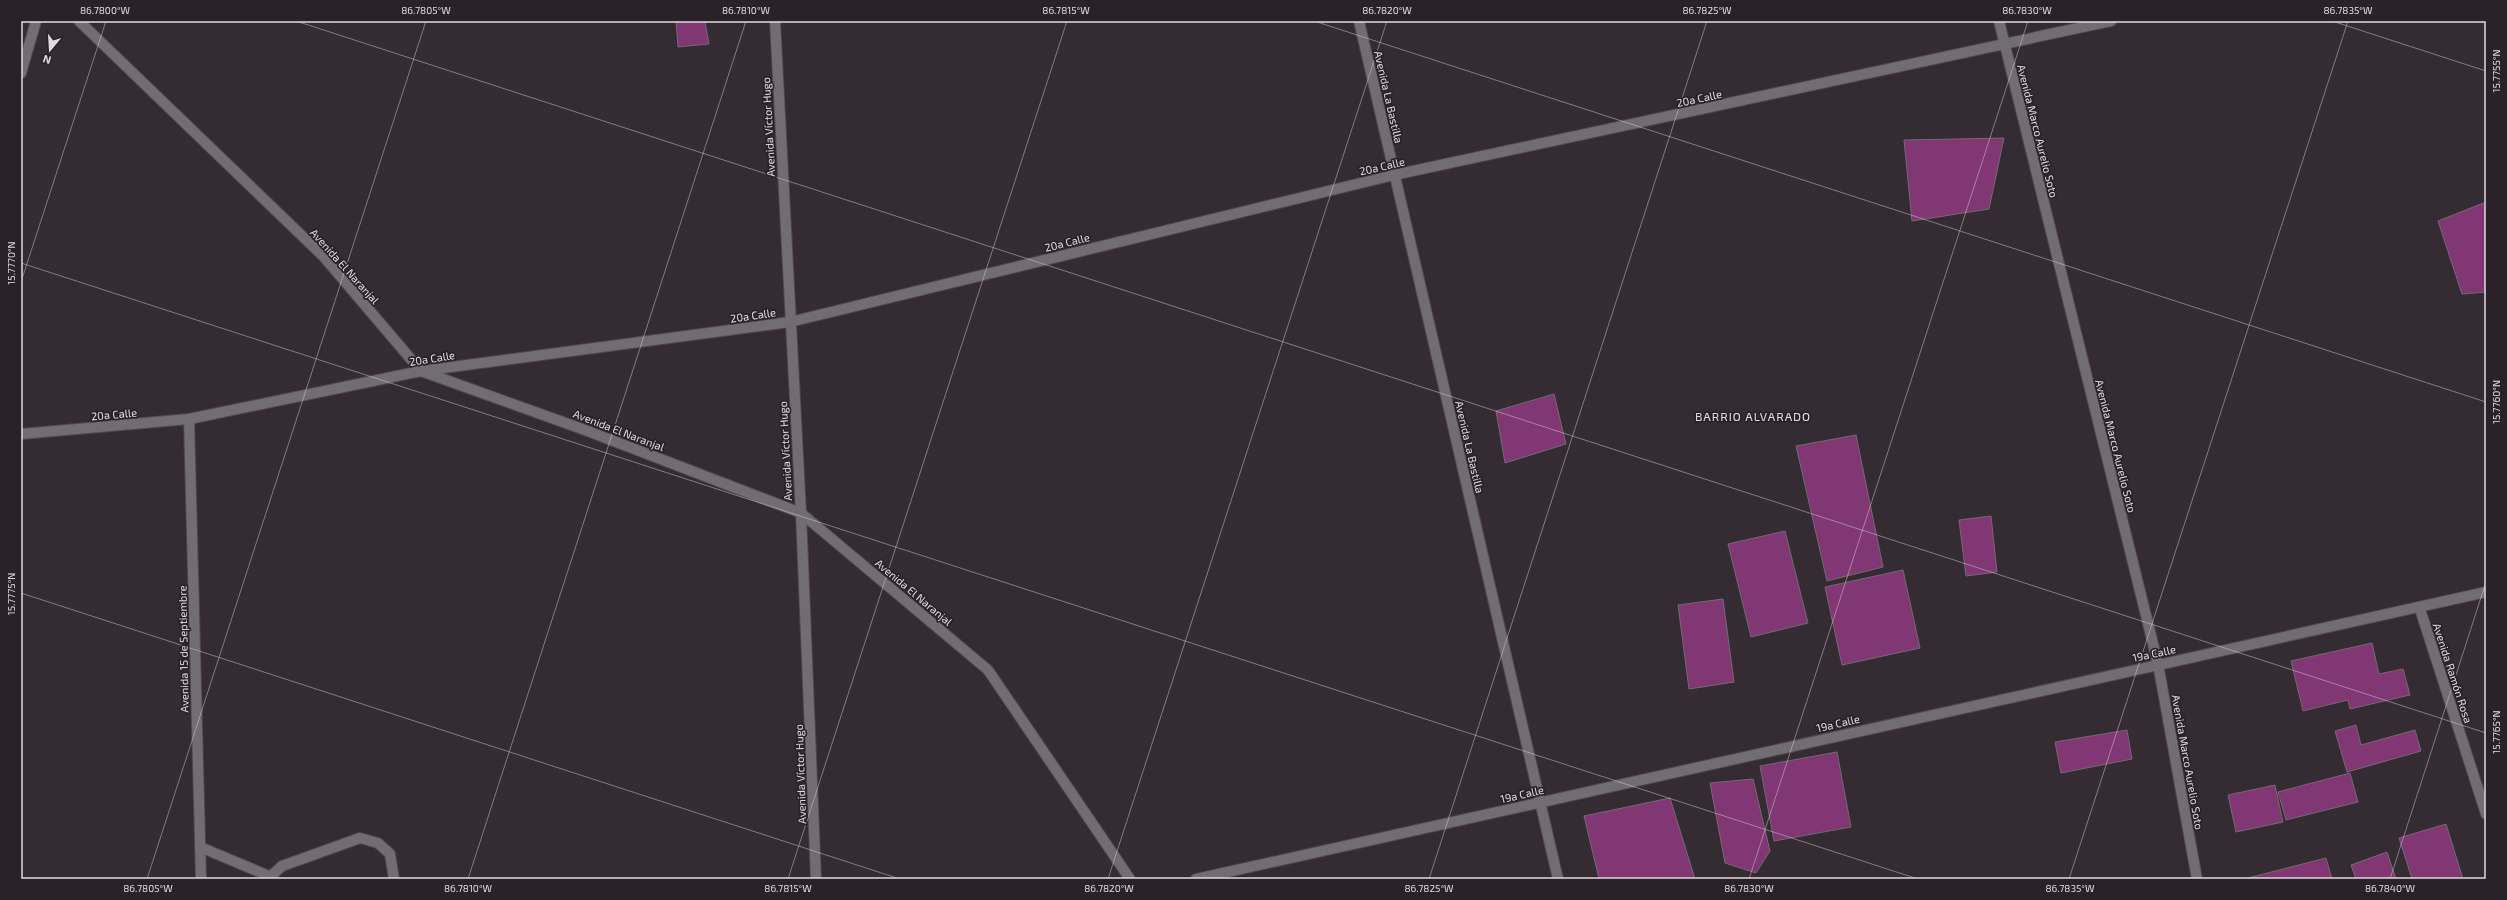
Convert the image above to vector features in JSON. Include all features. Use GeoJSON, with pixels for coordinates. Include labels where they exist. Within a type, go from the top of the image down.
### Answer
{"type":"FeatureCollection","features":[{"type":"Feature","properties":{"kind":"street"},"geometry":{"type":"LineString","coordinates":[[21,73],[36,21]]}},
{"type":"Feature","properties":{"kind":"street","name":"Avenida El Naranjal"},"geometry":{"type":"LineString","coordinates":[[79,21],[324,257],[421,371],[585,430],[801,513],[988,670],[1130,879]]}},
{"type":"Feature","properties":{"kind":"street","name":"Avenida Víctor Hugo"},"geometry":{"type":"LineString","coordinates":[[775,21],[801,513],[816,879]]}},
{"type":"Feature","properties":{"kind":"street","name":"Avenida La Bastilla"},"geometry":{"type":"LineString","coordinates":[[1360,21],[1394,175],[1558,879]]}},
{"type":"Feature","properties":{"kind":"street","name":"Avenida Marco Aurelio Soto"},"geometry":{"type":"LineString","coordinates":[[1999,21],[2158,664],[2197,879]]}},
{"type":"Feature","properties":{"kind":"street","name":"20a Calle"},"geometry":{"type":"LineString","coordinates":[[21,434],[189,419],[421,371],[790,322],[1394,175],[2111,21]]}},
{"type":"Feature","properties":{"kind":"street","name":"Avenida 15 de Septiembre"},"geometry":{"type":"LineString","coordinates":[[189,419],[201,879]]}},
{"type":"Feature","properties":{"kind":"street","name":"19a Calle"},"geometry":{"type":"LineString","coordinates":[[1196,879],[2158,664],[2420,609],[2486,592]]}},
{"type":"Feature","properties":{"kind":"street","name":"Avenida Ramón Rosa"},"geometry":{"type":"LineString","coordinates":[[2420,609],[2486,814]]}},
{"type":"Feature","properties":{"kind":"street"},"geometry":{"type":"LineString","coordinates":[[200,847],[268,878],[282,866],[360,838],[378,843],[390,854],[394,879]]}},
{"type":"Feature","properties":{"kind":"building"},"geometry":{"type":"Polygon","coordinates":[[[676,21],[705,21],[709,44],[678,47],[676,21]]]}},
{"type":"Feature","properties":{"kind":"building"},"geometry":{"type":"Polygon","coordinates":[[[2004,138],[1989,209],[1912,221],[1904,140],[2004,138]]]}},
{"type":"Feature","properties":{"kind":"building"},"geometry":{"type":"Polygon","coordinates":[[[2486,202],[2486,292],[2462,294],[2438,221],[2486,202]]]}},
{"type":"Feature","properties":{"kind":"building"},"geometry":{"type":"Polygon","coordinates":[[[1554,394],[1566,444],[1505,463],[1496,411],[1554,394]]]}},
{"type":"Feature","properties":{"kind":"building"},"geometry":{"type":"Polygon","coordinates":[[[1856,435],[1883,567],[1827,581],[1796,446],[1856,435]]]}},
{"type":"Feature","properties":{"kind":"building"},"geometry":{"type":"Polygon","coordinates":[[[1991,516],[1997,572],[1966,576],[1959,520],[1991,516]]]}},
{"type":"Feature","properties":{"kind":"building"},"geometry":{"type":"Polygon","coordinates":[[[1785,531],[1808,623],[1751,637],[1728,544],[1785,531]]]}},
{"type":"Feature","properties":{"kind":"building"},"geometry":{"type":"Polygon","coordinates":[[[1903,570],[1920,648],[1842,665],[1825,587],[1903,570]]]}},
{"type":"Feature","properties":{"kind":"building"},"geometry":{"type":"Polygon","coordinates":[[[1723,599],[1734,682],[1689,689],[1678,605],[1723,599]]]}},
{"type":"Feature","properties":{"kind":"building"},"geometry":{"type":"Polygon","coordinates":[[[2372,643],[2379,674],[2403,669],[2410,695],[2350,709],[2348,700],[2303,711],[2291,661],[2372,643]]]}},
{"type":"Feature","properties":{"kind":"building"},"geometry":{"type":"Polygon","coordinates":[[[2356,725],[2361,745],[2415,730],[2421,751],[2347,772],[2335,731],[2356,725]]]}},
{"type":"Feature","properties":{"kind":"building"},"geometry":{"type":"Polygon","coordinates":[[[2127,730],[2132,759],[2061,773],[2055,742],[2127,730]]]}},
{"type":"Feature","properties":{"kind":"building"},"geometry":{"type":"Polygon","coordinates":[[[1837,752],[1851,827],[1774,841],[1760,766],[1837,752]]]}},
{"type":"Feature","properties":{"kind":"building"},"geometry":{"type":"Polygon","coordinates":[[[2350,773],[2358,802],[2286,820],[2278,792],[2350,773]]]}},
{"type":"Feature","properties":{"kind":"building"},"geometry":{"type":"Polygon","coordinates":[[[1753,779],[1770,851],[1756,873],[1725,863],[1710,783],[1753,779]]]}},
{"type":"Feature","properties":{"kind":"building"},"geometry":{"type":"Polygon","coordinates":[[[2275,785],[2283,822],[2236,832],[2228,795],[2275,785]]]}},
{"type":"Feature","properties":{"kind":"building"},"geometry":{"type":"Polygon","coordinates":[[[1670,798],[1695,879],[1599,879],[1584,816],[1670,798]]]}},
{"type":"Feature","properties":{"kind":"building"},"geometry":{"type":"Polygon","coordinates":[[[2446,824],[2463,879],[2412,879],[2399,838],[2446,824]]]}},
{"type":"Feature","properties":{"kind":"building"},"geometry":{"type":"Polygon","coordinates":[[[2387,852],[2396,879],[2356,879],[2351,865],[2387,852]]]}},
{"type":"Feature","properties":{"kind":"building"},"geometry":{"type":"Polygon","coordinates":[[[2326,858],[2332,879],[2244,879],[2326,858]]]}},
{"type":"Feature","properties":{"kind":"district","name":"BARRIO ALVARADO"},"geometry":{"type":"Point","coordinates":[1753,416]}}]}
